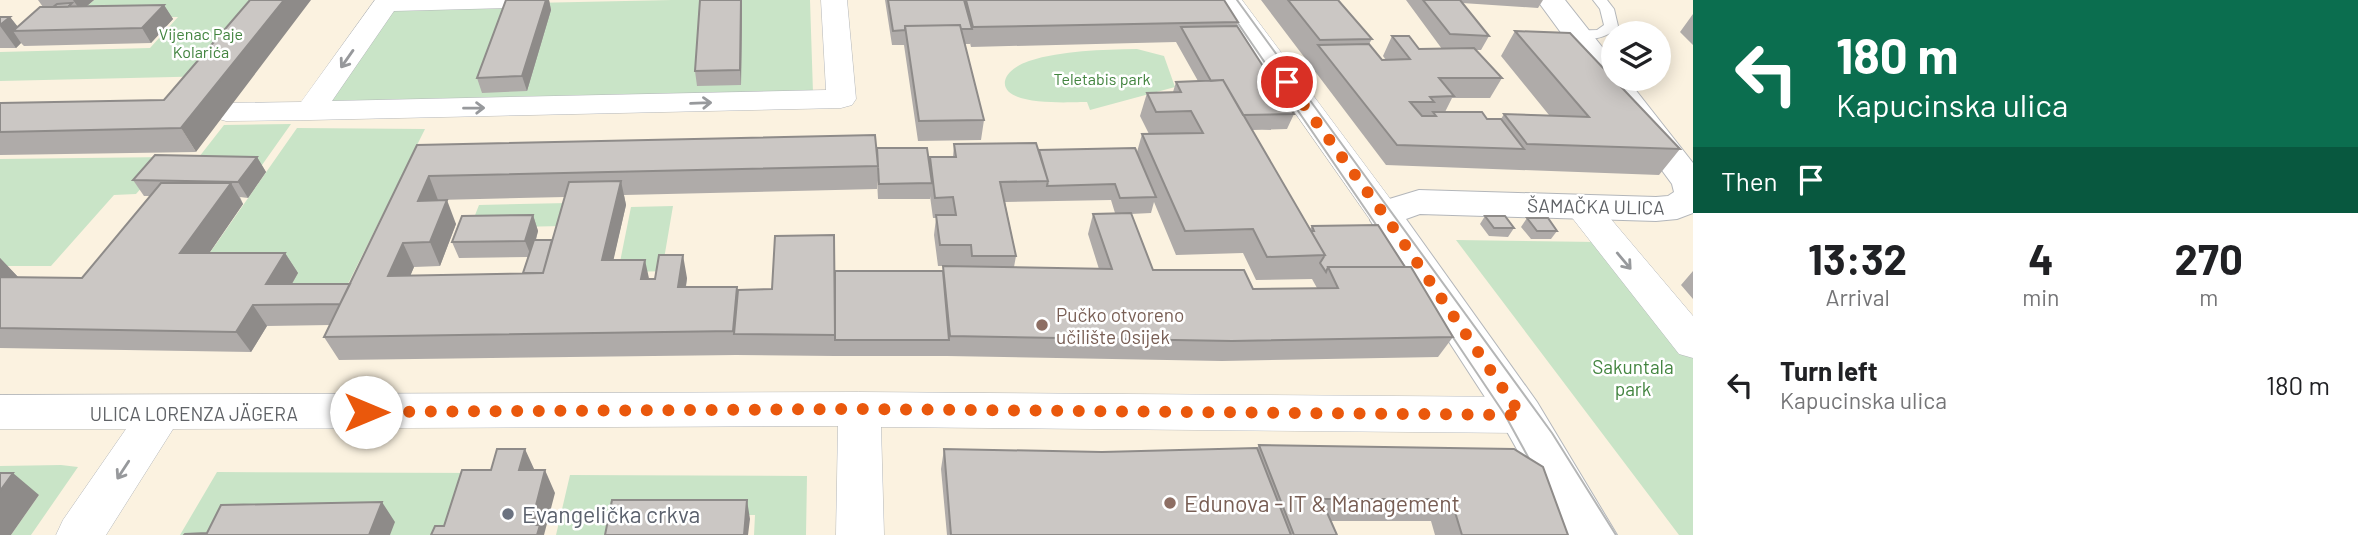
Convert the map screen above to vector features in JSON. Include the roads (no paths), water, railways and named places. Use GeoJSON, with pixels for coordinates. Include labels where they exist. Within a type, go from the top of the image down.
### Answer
{"type":"FeatureCollection","features":[{"type":"Feature","properties":{"kind":"street"},"geometry":{"type":"LineString","coordinates":[[310,111],[386,3],[507,0]]}},
{"type":"Feature","properties":{"kind":"street"},"geometry":{"type":"LineString","coordinates":[[226,112],[841,99],[834,0]]}},
{"type":"Feature","properties":{"kind":"street"},"geometry":{"type":"LineString","coordinates":[[1229,0],[1388,220],[1521,415],[1592,535]]}},
{"type":"Feature","properties":{"kind":"street","name":"ŠAMAČKA ULICA"},"geometry":{"type":"LineString","coordinates":[[1388,220],[1389,211],[1419,202],[1581,208],[1677,207],[1691,197],[1692,189],[1674,161],[1551,0]]}},
{"type":"Feature","properties":{"kind":"street"},"geometry":{"type":"LineString","coordinates":[[1581,208],[1693,343]]}},
{"type":"Feature","properties":{"kind":"street"},"geometry":{"type":"LineString","coordinates":[[859,409],[860,535]]}},
{"type":"Feature","properties":{"kind":"street","name":"ULICA LORENZA JÄGERA"},"geometry":{"type":"LineString","coordinates":[[0,412],[859,409],[1521,415]]}},
{"type":"Feature","properties":{"kind":"street"},"geometry":{"type":"LineString","coordinates":[[80,535],[160,413]]}},
{"type":"Feature","properties":{"kind":"lane"},"geometry":{"type":"LineString","coordinates":[[1575,34],[1598,34],[1606,32],[1611,26],[1607,9],[1600,0]]}},
{"type":"Feature","properties":{"kind":"tram line"},"geometry":{"type":"LineString","coordinates":[[1222,0],[1416,283]]}},
{"type":"Feature","properties":{"kind":"tram line"},"geometry":{"type":"LineString","coordinates":[[1237,0],[1552,433],[1616,535]]}},
{"type":"Feature","properties":{"kind":"tram line"},"geometry":{"type":"LineString","coordinates":[[1442,321],[1505,415],[1538,475]]}},
{"type":"Feature","properties":{"kind":"place","name":"Pučko otvoreno učilište Osijek"},"geometry":{"type":"Point","coordinates":[1042,325]}},
{"type":"Feature","properties":{"kind":"place","name":"Edunova - IT & Management"},"geometry":{"type":"Point","coordinates":[1170,503]}},
{"type":"Feature","properties":{"kind":"place","name":"Evangelička crkva"},"geometry":{"type":"Point","coordinates":[508,514]}},
{"type":"Feature","properties":{"kind":"park label","name":"Vijenac Paje Kolarića"},"geometry":{"type":"Point","coordinates":[201,42]}},
{"type":"Feature","properties":{"kind":"park label","name":"Teletabis park"},"geometry":{"type":"Point","coordinates":[1102,78]}},
{"type":"Feature","properties":{"kind":"park label","name":"Sakuntala park"},"geometry":{"type":"Point","coordinates":[1633,377]}}]}
